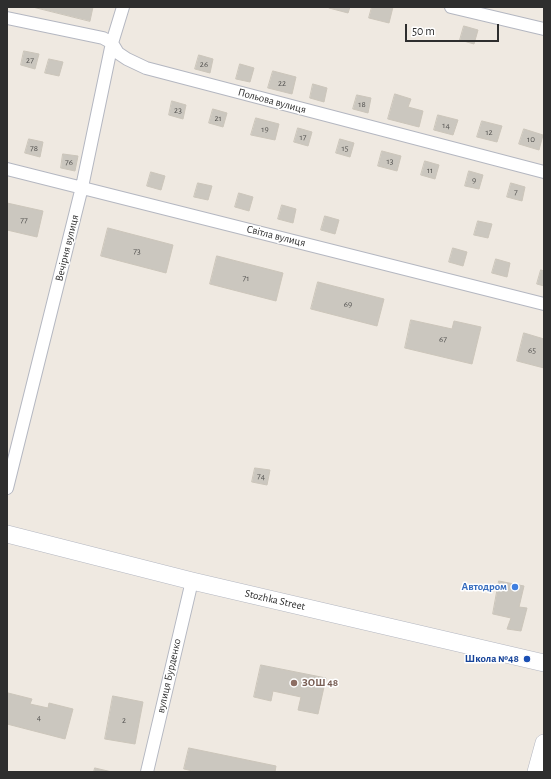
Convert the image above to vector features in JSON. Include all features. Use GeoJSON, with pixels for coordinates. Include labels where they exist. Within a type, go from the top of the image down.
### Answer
{"type":"FeatureCollection","features":[{"type":"Feature","properties":{"kind":"street","name":"Вечірня вулиця"},"geometry":{"type":"LineString","coordinates":[[7,488],[82,188],[112,43],[123,7]]}},
{"type":"Feature","properties":{"kind":"street"},"geometry":{"type":"LineString","coordinates":[[451,7],[544,29]]}},
{"type":"Feature","properties":{"kind":"street","name":"Польова вулиця"},"geometry":{"type":"LineString","coordinates":[[7,18],[102,38],[112,43],[118,52],[127,59],[146,68],[544,172]]}},
{"type":"Feature","properties":{"kind":"street","name":"Світла вулиця"},"geometry":{"type":"LineString","coordinates":[[7,169],[544,304]]}},
{"type":"Feature","properties":{"kind":"street","name":"Stozhka Street"},"geometry":{"type":"LineString","coordinates":[[7,534],[192,581],[544,663]]}},
{"type":"Feature","properties":{"kind":"street","name":"вулиця Бурденко"},"geometry":{"type":"LineString","coordinates":[[148,772],[192,581]]}},
{"type":"Feature","properties":{"kind":"street"},"geometry":{"type":"LineString","coordinates":[[536,772],[544,743]]}},
{"type":"Feature","properties":{"kind":"building"},"geometry":{"type":"Polygon","coordinates":[[[33,7],[93,7],[90,21],[33,7]]]}},
{"type":"Feature","properties":{"kind":"building"},"geometry":{"type":"Polygon","coordinates":[[[329,7],[350,7],[348,13],[329,7]]]}},
{"type":"Feature","properties":{"kind":"building"},"geometry":{"type":"Polygon","coordinates":[[[372,7],[393,7],[389,23],[369,18],[372,7]]]}},
{"type":"Feature","properties":{"kind":"building"},"geometry":{"type":"Polygon","coordinates":[[[464,26],[478,30],[474,44],[460,40],[464,26]]]}},
{"type":"Feature","properties":{"kind":"building"},"geometry":{"type":"Polygon","coordinates":[[[24,51],[39,54],[35,69],[21,65],[24,51]]]}},
{"type":"Feature","properties":{"kind":"building"},"geometry":{"type":"Polygon","coordinates":[[[199,55],[213,59],[210,73],[195,69],[199,55]]]}},
{"type":"Feature","properties":{"kind":"building"},"geometry":{"type":"Polygon","coordinates":[[[49,59],[63,62],[59,76],[45,73],[49,59]]]}},
{"type":"Feature","properties":{"kind":"building"},"geometry":{"type":"Polygon","coordinates":[[[240,64],[254,68],[250,82],[236,79],[240,64]]]}},
{"type":"Feature","properties":{"kind":"building"},"geometry":{"type":"Polygon","coordinates":[[[273,71],[296,77],[292,94],[268,88],[273,71]]]}},
{"type":"Feature","properties":{"kind":"building"},"geometry":{"type":"Polygon","coordinates":[[[313,84],[327,88],[324,102],[310,98],[313,84]]]}},
{"type":"Feature","properties":{"kind":"building"},"geometry":{"type":"Polygon","coordinates":[[[395,94],[411,99],[408,107],[423,111],[419,127],[388,119],[395,94]]]}},
{"type":"Feature","properties":{"kind":"building"},"geometry":{"type":"Polygon","coordinates":[[[357,95],[371,98],[368,113],[353,109],[357,95]]]}},
{"type":"Feature","properties":{"kind":"building"},"geometry":{"type":"Polygon","coordinates":[[[172,101],[186,105],[183,119],[169,115],[172,101]]]}},
{"type":"Feature","properties":{"kind":"building"},"geometry":{"type":"Polygon","coordinates":[[[213,109],[227,113],[223,127],[209,123],[213,109]]]}},
{"type":"Feature","properties":{"kind":"building"},"geometry":{"type":"Polygon","coordinates":[[[438,115],[458,120],[453,135],[434,130],[438,115]]]}},
{"type":"Feature","properties":{"kind":"building"},"geometry":{"type":"Polygon","coordinates":[[[256,118],[279,124],[275,140],[251,135],[256,118]]]}},
{"type":"Feature","properties":{"kind":"building"},"geometry":{"type":"Polygon","coordinates":[[[482,121],[502,126],[497,142],[477,137],[482,121]]]}},
{"type":"Feature","properties":{"kind":"building"},"geometry":{"type":"Polygon","coordinates":[[[298,128],[312,132],[308,146],[294,142],[298,128]]]}},
{"type":"Feature","properties":{"kind":"building"},"geometry":{"type":"Polygon","coordinates":[[[524,129],[543,135],[539,150],[519,144],[524,129]]]}},
{"type":"Feature","properties":{"kind":"building"},"geometry":{"type":"Polygon","coordinates":[[[29,139],[43,142],[40,157],[25,153],[29,139]]]}},
{"type":"Feature","properties":{"kind":"building"},"geometry":{"type":"Polygon","coordinates":[[[340,139],[354,143],[350,157],[336,153],[340,139]]]}},
{"type":"Feature","properties":{"kind":"building"},"geometry":{"type":"Polygon","coordinates":[[[382,151],[401,156],[397,171],[378,166],[382,151]]]}},
{"type":"Feature","properties":{"kind":"building"},"geometry":{"type":"Polygon","coordinates":[[[63,154],[78,156],[75,171],[61,168],[63,154]]]}},
{"type":"Feature","properties":{"kind":"building"},"geometry":{"type":"Polygon","coordinates":[[[425,161],[439,165],[435,179],[421,175],[425,161]]]}},
{"type":"Feature","properties":{"kind":"building"},"geometry":{"type":"Polygon","coordinates":[[[469,171],[483,175],[479,189],[465,186],[469,171]]]}},
{"type":"Feature","properties":{"kind":"building"},"geometry":{"type":"Polygon","coordinates":[[[151,172],[165,176],[161,190],[147,186],[151,172]]]}},
{"type":"Feature","properties":{"kind":"building"},"geometry":{"type":"Polygon","coordinates":[[[198,183],[212,186],[208,200],[194,197],[198,183]]]}},
{"type":"Feature","properties":{"kind":"building"},"geometry":{"type":"Polygon","coordinates":[[[511,183],[525,187],[522,201],[507,197],[511,183]]]}},
{"type":"Feature","properties":{"kind":"building"},"geometry":{"type":"Polygon","coordinates":[[[239,193],[253,197],[249,211],[235,207],[239,193]]]}},
{"type":"Feature","properties":{"kind":"building"},"geometry":{"type":"Polygon","coordinates":[[[7,203],[43,211],[37,237],[7,230],[7,203]]]}},
{"type":"Feature","properties":{"kind":"building"},"geometry":{"type":"Polygon","coordinates":[[[282,205],[296,209],[293,223],[278,219],[282,205]]]}},
{"type":"Feature","properties":{"kind":"building"},"geometry":{"type":"Polygon","coordinates":[[[325,216],[339,220],[335,234],[321,230],[325,216]]]}},
{"type":"Feature","properties":{"kind":"building"},"geometry":{"type":"Polygon","coordinates":[[[478,221],[492,224],[488,238],[474,235],[478,221]]]}},
{"type":"Feature","properties":{"kind":"building"},"geometry":{"type":"Polygon","coordinates":[[[108,228],[173,245],[166,273],[101,256],[108,228]]]}},
{"type":"Feature","properties":{"kind":"building"},"geometry":{"type":"Polygon","coordinates":[[[453,248],[467,252],[463,266],[449,262],[453,248]]]}},
{"type":"Feature","properties":{"kind":"building"},"geometry":{"type":"Polygon","coordinates":[[[217,256],[283,273],[276,301],[210,284],[217,256]]]}},
{"type":"Feature","properties":{"kind":"building"},"geometry":{"type":"Polygon","coordinates":[[[496,259],[510,263],[507,277],[492,273],[496,259]]]}},
{"type":"Feature","properties":{"kind":"building"},"geometry":{"type":"Polygon","coordinates":[[[541,270],[544,271],[544,286],[537,284],[541,270]]]}},
{"type":"Feature","properties":{"kind":"building"},"geometry":{"type":"Polygon","coordinates":[[[318,282],[384,299],[377,326],[311,309],[318,282]]]}},
{"type":"Feature","properties":{"kind":"building"},"geometry":{"type":"Polygon","coordinates":[[[411,320],[452,329],[454,321],[481,327],[472,364],[405,348],[411,320]]]}},
{"type":"Feature","properties":{"kind":"building"},"geometry":{"type":"Polygon","coordinates":[[[524,333],[544,339],[544,368],[517,361],[524,333]]]}},
{"type":"Feature","properties":{"kind":"building"},"geometry":{"type":"Polygon","coordinates":[[[255,468],[270,470],[267,485],[252,482],[255,468]]]}},
{"type":"Feature","properties":{"kind":"building"},"geometry":{"type":"Polygon","coordinates":[[[499,581],[524,586],[519,607],[527,608],[521,631],[507,629],[511,618],[493,614],[499,581]]]}},
{"type":"Feature","properties":{"kind":"building"},"geometry":{"type":"Polygon","coordinates":[[[261,665],[326,678],[318,714],[298,710],[301,697],[273,691],[271,701],[254,697],[261,665]]]}},
{"type":"Feature","properties":{"kind":"building"},"geometry":{"type":"Polygon","coordinates":[[[8,693],[32,699],[30,704],[48,708],[49,703],[73,709],[65,739],[7,724],[8,693]]]}},
{"type":"Feature","properties":{"kind":"building"},"geometry":{"type":"Polygon","coordinates":[[[113,696],[143,702],[135,744],[105,739],[113,696]]]}},
{"type":"Feature","properties":{"kind":"building"},"geometry":{"type":"Polygon","coordinates":[[[189,748],[276,766],[275,772],[197,772],[184,769],[189,748]]]}},
{"type":"Feature","properties":{"kind":"building"},"geometry":{"type":"Polygon","coordinates":[[[95,768],[112,772],[94,772],[95,768]]]}},
{"type":"Feature","properties":{"kind":"place","name":"Автодром"},"geometry":{"type":"Point","coordinates":[515,587]}},
{"type":"Feature","properties":{"kind":"place","name":"Школа №48"},"geometry":{"type":"Point","coordinates":[527,659]}},
{"type":"Feature","properties":{"kind":"place","name":"ЗОШ 48"},"geometry":{"type":"Point","coordinates":[294,683]}}]}
